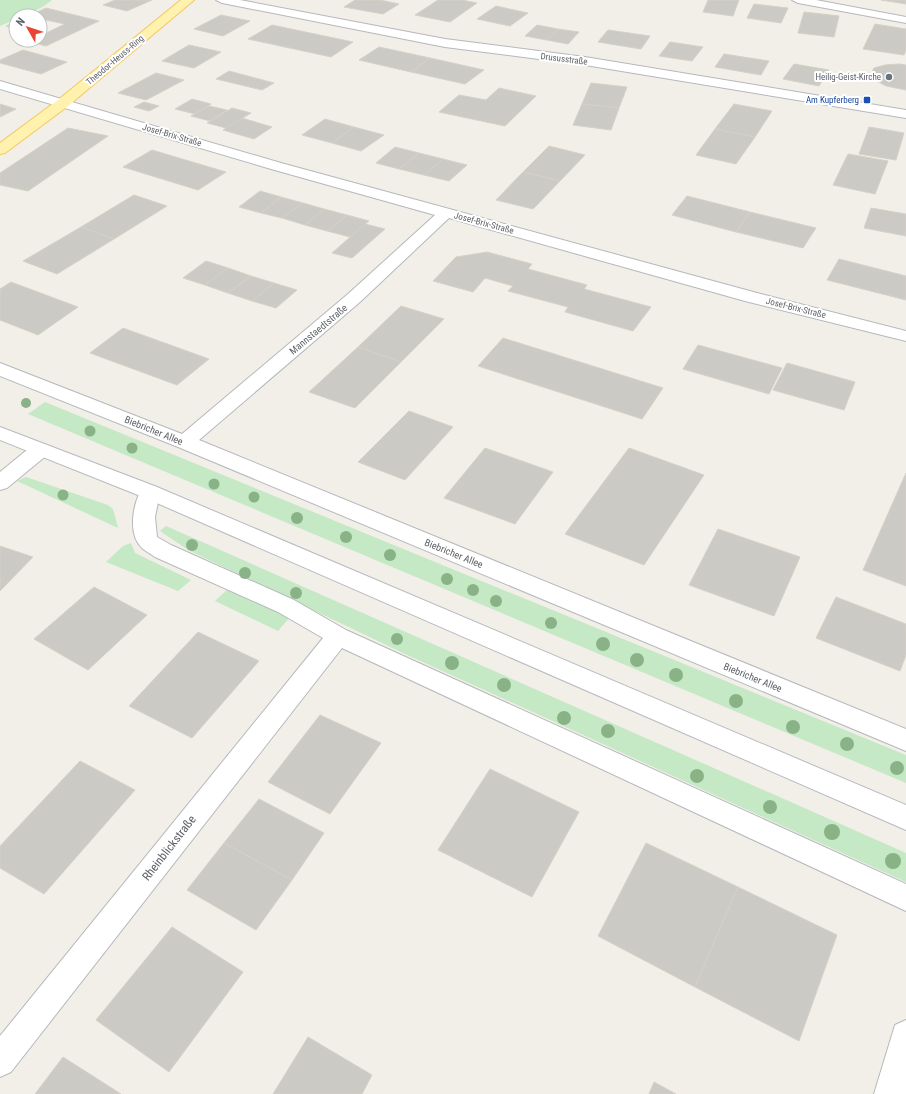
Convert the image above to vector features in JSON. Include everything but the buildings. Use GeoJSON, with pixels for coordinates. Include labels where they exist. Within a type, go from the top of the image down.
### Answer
{"type":"FeatureCollection","features":[{"type":"Feature","properties":{"kind":"main road","name":"Theodor-Heuss-Ring"},"geometry":{"type":"LineString","coordinates":[[0,150],[63,103],[188,0]]}},
{"type":"Feature","properties":{"kind":"main road","name":"Theodor-Heuss-Ring"},"geometry":{"type":"LineString","coordinates":[[0,142],[41,119]]}},
{"type":"Feature","properties":{"kind":"street","name":"Drususstraße"},"geometry":{"type":"LineString","coordinates":[[222,0],[445,43],[593,62],[906,114]]}},
{"type":"Feature","properties":{"kind":"street"},"geometry":{"type":"LineString","coordinates":[[798,0],[906,20]]}},
{"type":"Feature","properties":{"kind":"street","name":"Josef-Brix-Straße"},"geometry":{"type":"LineString","coordinates":[[0,85],[276,166],[751,297],[906,336]]}},
{"type":"Feature","properties":{"kind":"street","name":"Mannstaedtstraße"},"geometry":{"type":"LineString","coordinates":[[185,442],[354,298],[447,212]]}},
{"type":"Feature","properties":{"kind":"street","name":"Biebricher Allee"},"geometry":{"type":"LineString","coordinates":[[0,369],[185,442],[906,740]]}},
{"type":"Feature","properties":{"kind":"street"},"geometry":{"type":"LineString","coordinates":[[0,433],[150,492],[906,818]]}},
{"type":"Feature","properties":{"kind":"street"},"geometry":{"type":"LineString","coordinates":[[0,483],[40,450]]}},
{"type":"Feature","properties":{"kind":"street"},"geometry":{"type":"LineString","coordinates":[[150,492],[144,519],[145,531],[149,541],[163,551],[286,606],[338,636],[906,898]]}},
{"type":"Feature","properties":{"kind":"street","name":"Rheinblickstraße"},"geometry":{"type":"LineString","coordinates":[[0,1061],[338,636]]}},
{"type":"Feature","properties":{"kind":"street"},"geometry":{"type":"LineString","coordinates":[[890,1094],[906,1036]]}},
{"type":"Feature","properties":{"kind":"green space"},"geometry":{"type":"Polygon","coordinates":[[[0,0],[52,0],[40,8],[8,8],[8,22],[0,26],[0,0]]]}},
{"type":"Feature","properties":{"kind":"green space"},"geometry":{"type":"Polygon","coordinates":[[[45,402],[906,755],[906,783],[28,414],[45,402]]]}},
{"type":"Feature","properties":{"kind":"green space"},"geometry":{"type":"Polygon","coordinates":[[[26,477],[108,505],[113,509],[118,528],[17,481],[26,477]]]}},
{"type":"Feature","properties":{"kind":"green space"},"geometry":{"type":"Polygon","coordinates":[[[166,526],[906,853],[906,882],[405,654],[188,550],[160,531],[166,526]]]}},
{"type":"Feature","properties":{"kind":"green space"},"geometry":{"type":"Polygon","coordinates":[[[131,543],[135,553],[191,580],[178,591],[106,562],[123,546],[131,543]]]}},
{"type":"Feature","properties":{"kind":"green space"},"geometry":{"type":"Polygon","coordinates":[[[228,589],[289,618],[278,631],[215,601],[228,589]]]}},
{"type":"Feature","properties":{"kind":"place","name":"Heilig-Geist-Kirche"},"geometry":{"type":"Point","coordinates":[889,77]}},
{"type":"Feature","properties":{"kind":"place","name":"Am Kupferberg"},"geometry":{"type":"Point","coordinates":[867,100]}}]}
